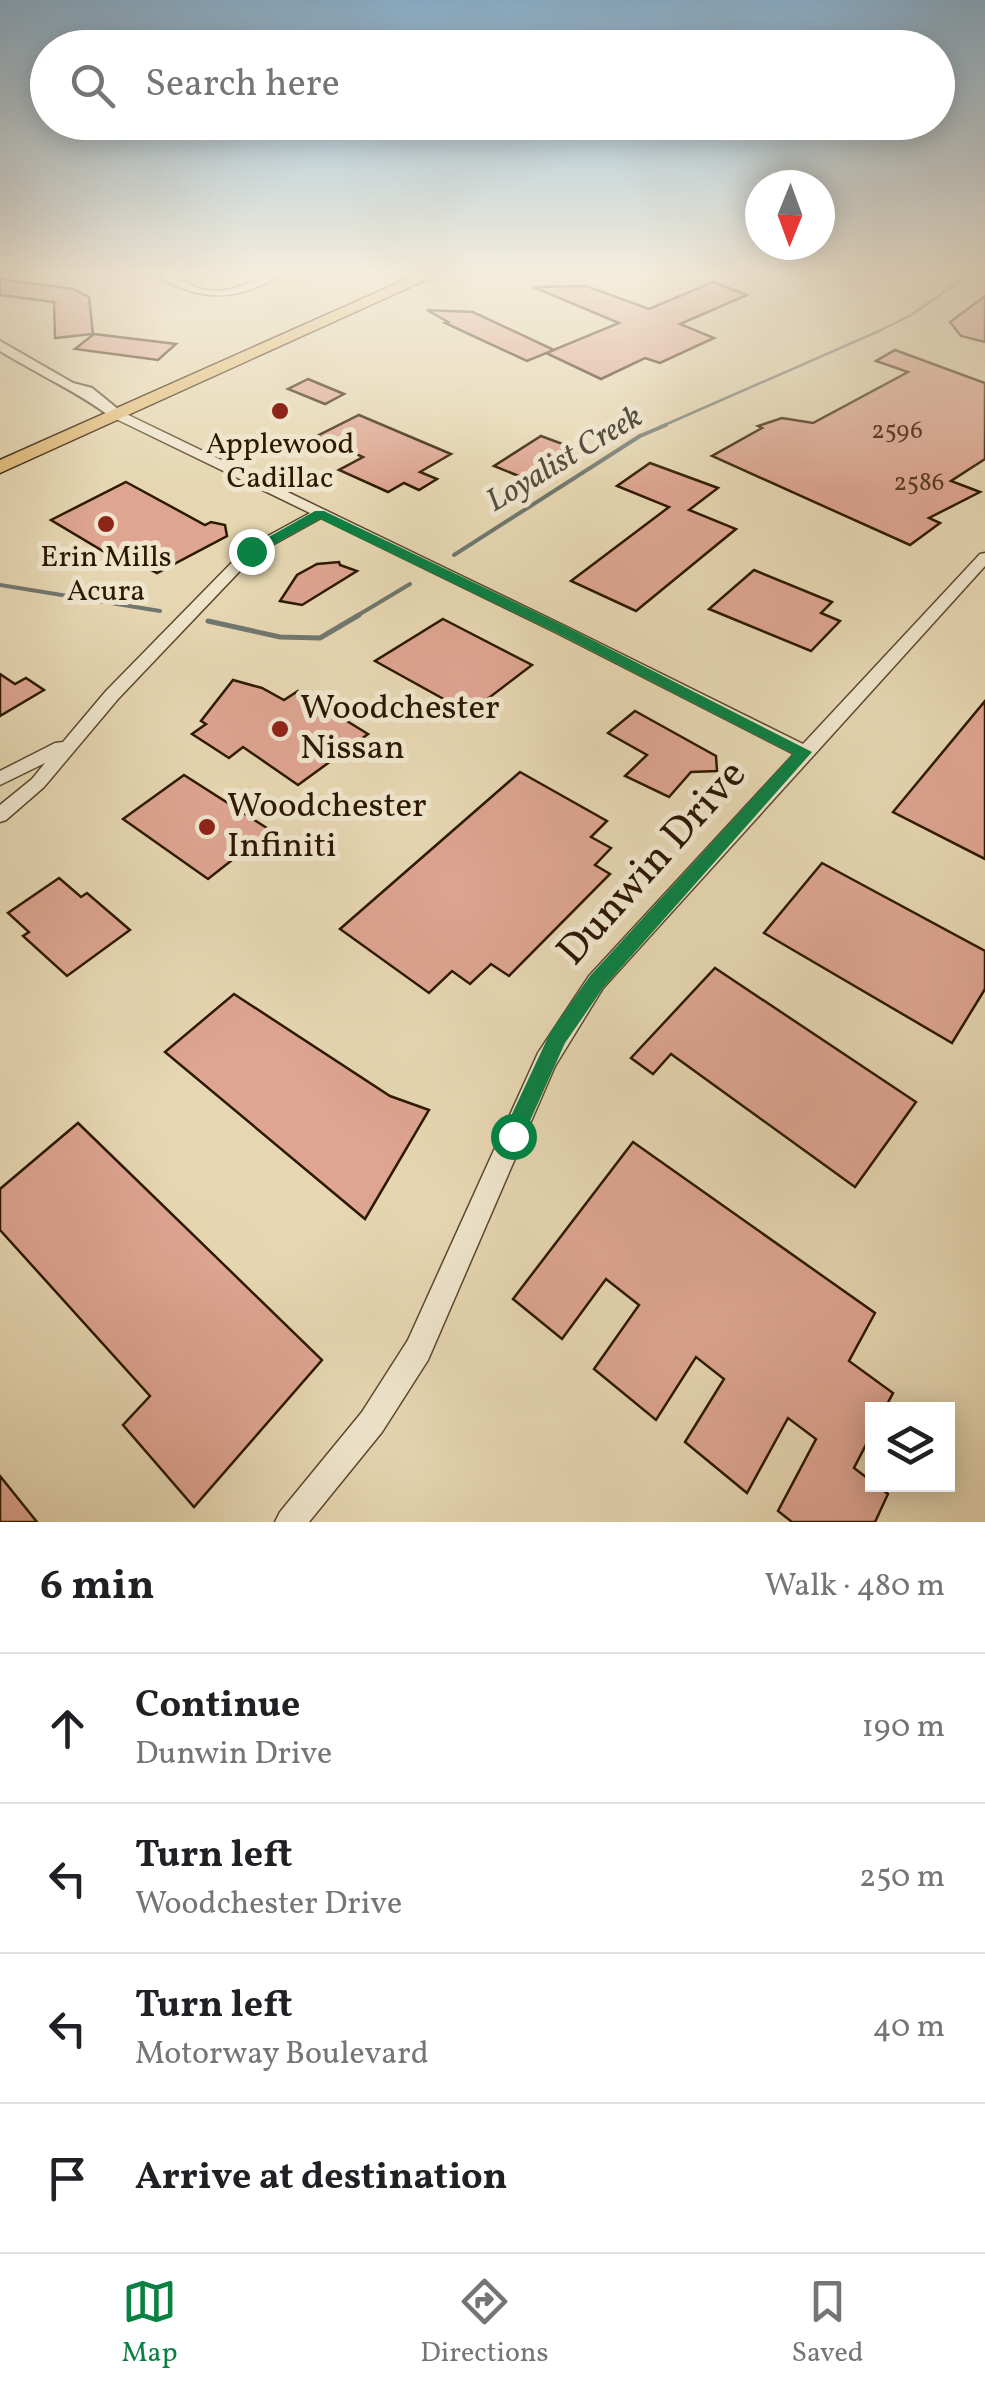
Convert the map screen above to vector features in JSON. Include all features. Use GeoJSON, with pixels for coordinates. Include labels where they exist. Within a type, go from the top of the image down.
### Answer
{"type":"FeatureCollection","features":[{"type":"Feature","properties":{"kind":"main road"},"geometry":{"type":"LineString","coordinates":[[0,467],[271,345]]}},
{"type":"Feature","properties":{"kind":"street"},"geometry":{"type":"LineString","coordinates":[[2,345],[68,386],[90,405],[116,414],[562,630],[804,752]]}},
{"type":"Feature","properties":{"kind":"street"},"geometry":{"type":"LineString","coordinates":[[0,815],[38,783],[71,742],[251,551],[319,514]]}},
{"type":"Feature","properties":{"kind":"street","name":"Dunwin Drive"},"geometry":{"type":"LineString","coordinates":[[290,1522],[372,1422],[418,1350],[558,1038],[596,982],[985,557]]}},
{"type":"Feature","properties":{"kind":"street"},"geometry":{"type":"LineString","coordinates":[[0,779],[71,742]]}},
{"type":"Feature","properties":{"kind":"building"},"geometry":{"type":"Polygon","coordinates":[[[80,345],[175,345],[158,360],[75,349],[80,345]]]}},
{"type":"Feature","properties":{"kind":"building"},"geometry":{"type":"Polygon","coordinates":[[[493,345],[543,345],[554,350],[527,361],[493,345]]]}},
{"type":"Feature","properties":{"kind":"building"},"geometry":{"type":"Polygon","coordinates":[[[565,345],[699,345],[660,363],[645,358],[601,379],[546,353],[565,345]]]}},
{"type":"Feature","properties":{"kind":"building"},"geometry":{"type":"Polygon","coordinates":[[[895,350],[985,383],[985,459],[951,481],[980,492],[929,518],[940,523],[910,545],[712,456],[762,428],[758,426],[782,418],[813,423],[908,372],[876,361],[895,350]]]}},
{"type":"Feature","properties":{"kind":"building"},"geometry":{"type":"Polygon","coordinates":[[[308,379],[344,394],[325,404],[288,389],[308,379]]]}},
{"type":"Feature","properties":{"kind":"building"},"geometry":{"type":"Polygon","coordinates":[[[359,415],[451,454],[420,472],[437,479],[419,490],[404,483],[388,492],[339,470],[363,457],[317,436],[359,415]]]}},
{"type":"Feature","properties":{"kind":"building"},"geometry":{"type":"Polygon","coordinates":[[[541,436],[568,446],[521,477],[494,466],[541,436]]]}},
{"type":"Feature","properties":{"kind":"building"},"geometry":{"type":"Polygon","coordinates":[[[650,463],[718,488],[689,510],[736,529],[636,611],[571,581],[669,507],[617,486],[650,463]]]}},
{"type":"Feature","properties":{"kind":"building","name":"Erin Mills Acura"},"geometry":{"type":"Polygon","coordinates":[[[126,482],[205,525],[225,525],[227,536],[157,573],[136,562],[128,566],[51,520],[126,482]]]}},
{"type":"Feature","properties":{"kind":"building"},"geometry":{"type":"Polygon","coordinates":[[[339,562],[357,571],[302,605],[280,601],[297,575],[317,564],[339,562]]]}},
{"type":"Feature","properties":{"kind":"building"},"geometry":{"type":"Polygon","coordinates":[[[754,570],[832,602],[821,613],[840,621],[811,651],[709,609],[754,570]]]}},
{"type":"Feature","properties":{"kind":"building"},"geometry":{"type":"Polygon","coordinates":[[[443,619],[532,665],[469,713],[375,661],[443,619]]]}},
{"type":"Feature","properties":{"kind":"building"},"geometry":{"type":"Polygon","coordinates":[[[0,674],[15,684],[26,678],[44,690],[0,716],[0,674]]]}},
{"type":"Feature","properties":{"kind":"building","name":"Woodchester Nissan"},"geometry":{"type":"Polygon","coordinates":[[[233,680],[262,688],[284,700],[298,691],[368,734],[298,785],[243,747],[229,758],[192,734],[206,724],[201,721],[233,680]]]}},
{"type":"Feature","properties":{"kind":"building"},"geometry":{"type":"Polygon","coordinates":[[[985,701],[985,859],[893,812],[985,701]]]}},
{"type":"Feature","properties":{"kind":"building"},"geometry":{"type":"Polygon","coordinates":[[[635,711],[716,756],[717,771],[691,772],[669,797],[625,776],[647,755],[608,733],[635,711]]]}},
{"type":"Feature","properties":{"kind":"building"},"geometry":{"type":"Polygon","coordinates":[[[520,772],[607,821],[591,837],[611,848],[595,865],[610,874],[509,976],[491,964],[470,984],[452,971],[429,993],[340,929],[520,772]]]}},
{"type":"Feature","properties":{"kind":"building","name":"Woodchester Infiniti"},"geometry":{"type":"Polygon","coordinates":[[[184,775],[270,830],[208,879],[123,819],[184,775]]]}},
{"type":"Feature","properties":{"kind":"building"},"geometry":{"type":"Polygon","coordinates":[[[822,863],[985,951],[985,989],[952,1043],[764,933],[822,863]]]}},
{"type":"Feature","properties":{"kind":"building"},"geometry":{"type":"Polygon","coordinates":[[[59,878],[81,897],[87,893],[130,930],[67,976],[23,936],[29,932],[8,913],[59,878]]]}},
{"type":"Feature","properties":{"kind":"building"},"geometry":{"type":"Polygon","coordinates":[[[715,968],[916,1102],[855,1187],[671,1054],[653,1074],[631,1058],[715,968]]]}},
{"type":"Feature","properties":{"kind":"building"},"geometry":{"type":"Polygon","coordinates":[[[234,994],[390,1096],[429,1110],[365,1219],[165,1052],[234,994]]]}},
{"type":"Feature","properties":{"kind":"building"},"geometry":{"type":"Polygon","coordinates":[[[78,1123],[322,1360],[194,1507],[123,1425],[150,1396],[0,1230],[0,1189],[78,1123]]]}},
{"type":"Feature","properties":{"kind":"building"},"geometry":{"type":"Polygon","coordinates":[[[633,1142],[875,1313],[849,1361],[893,1393],[888,1402],[865,1402],[865,1447],[854,1468],[865,1476],[865,1492],[888,1494],[875,1522],[792,1522],[778,1511],[816,1439],[788,1418],[747,1493],[685,1442],[724,1379],[696,1357],[656,1420],[594,1369],[639,1305],[606,1279],[562,1339],[513,1299],[633,1142]]]}},
{"type":"Feature","properties":{"kind":"building"},"geometry":{"type":"Polygon","coordinates":[[[0,1476],[37,1522],[0,1522],[0,1476]]]}},
{"type":"Feature","properties":{"kind":"waterway","name":"Loyalist Creek"},"geometry":{"type":"LineString","coordinates":[[660,427],[847,345]]}},
{"type":"Feature","properties":{"kind":"waterway","name":"Loyalist Creek"},"geometry":{"type":"LineString","coordinates":[[454,555],[640,436],[666,425]]}},
{"type":"Feature","properties":{"kind":"waterway","name":"Loyalist Creek"},"geometry":{"type":"LineString","coordinates":[[355,617],[410,584]]}},
{"type":"Feature","properties":{"kind":"waterway","name":"Loyalist Creek"},"geometry":{"type":"LineString","coordinates":[[0,585],[160,611]]}},
{"type":"Feature","properties":{"kind":"waterway","name":"Loyalist Creek"},"geometry":{"type":"LineString","coordinates":[[208,621],[280,637],[320,638],[359,615]]}},
{"type":"Feature","properties":{"kind":"place","name":"Applewood Cadillac"},"geometry":{"type":"Point","coordinates":[280,411]}},
{"type":"Feature","properties":{"kind":"place","name":"Erin Mills Acura"},"geometry":{"type":"Point","coordinates":[106,524]}},
{"type":"Feature","properties":{"kind":"place","name":"Woodchester Nissan"},"geometry":{"type":"Point","coordinates":[280,729]}},
{"type":"Feature","properties":{"kind":"place","name":"Woodchester Infiniti"},"geometry":{"type":"Point","coordinates":[207,827]}},
{"type":"Feature","properties":{"kind":"route"},"geometry":{"type":"LineString","coordinates":[[251,551],[319,514],[804,752],[596,982],[558,1038],[513,1136]]}}]}
